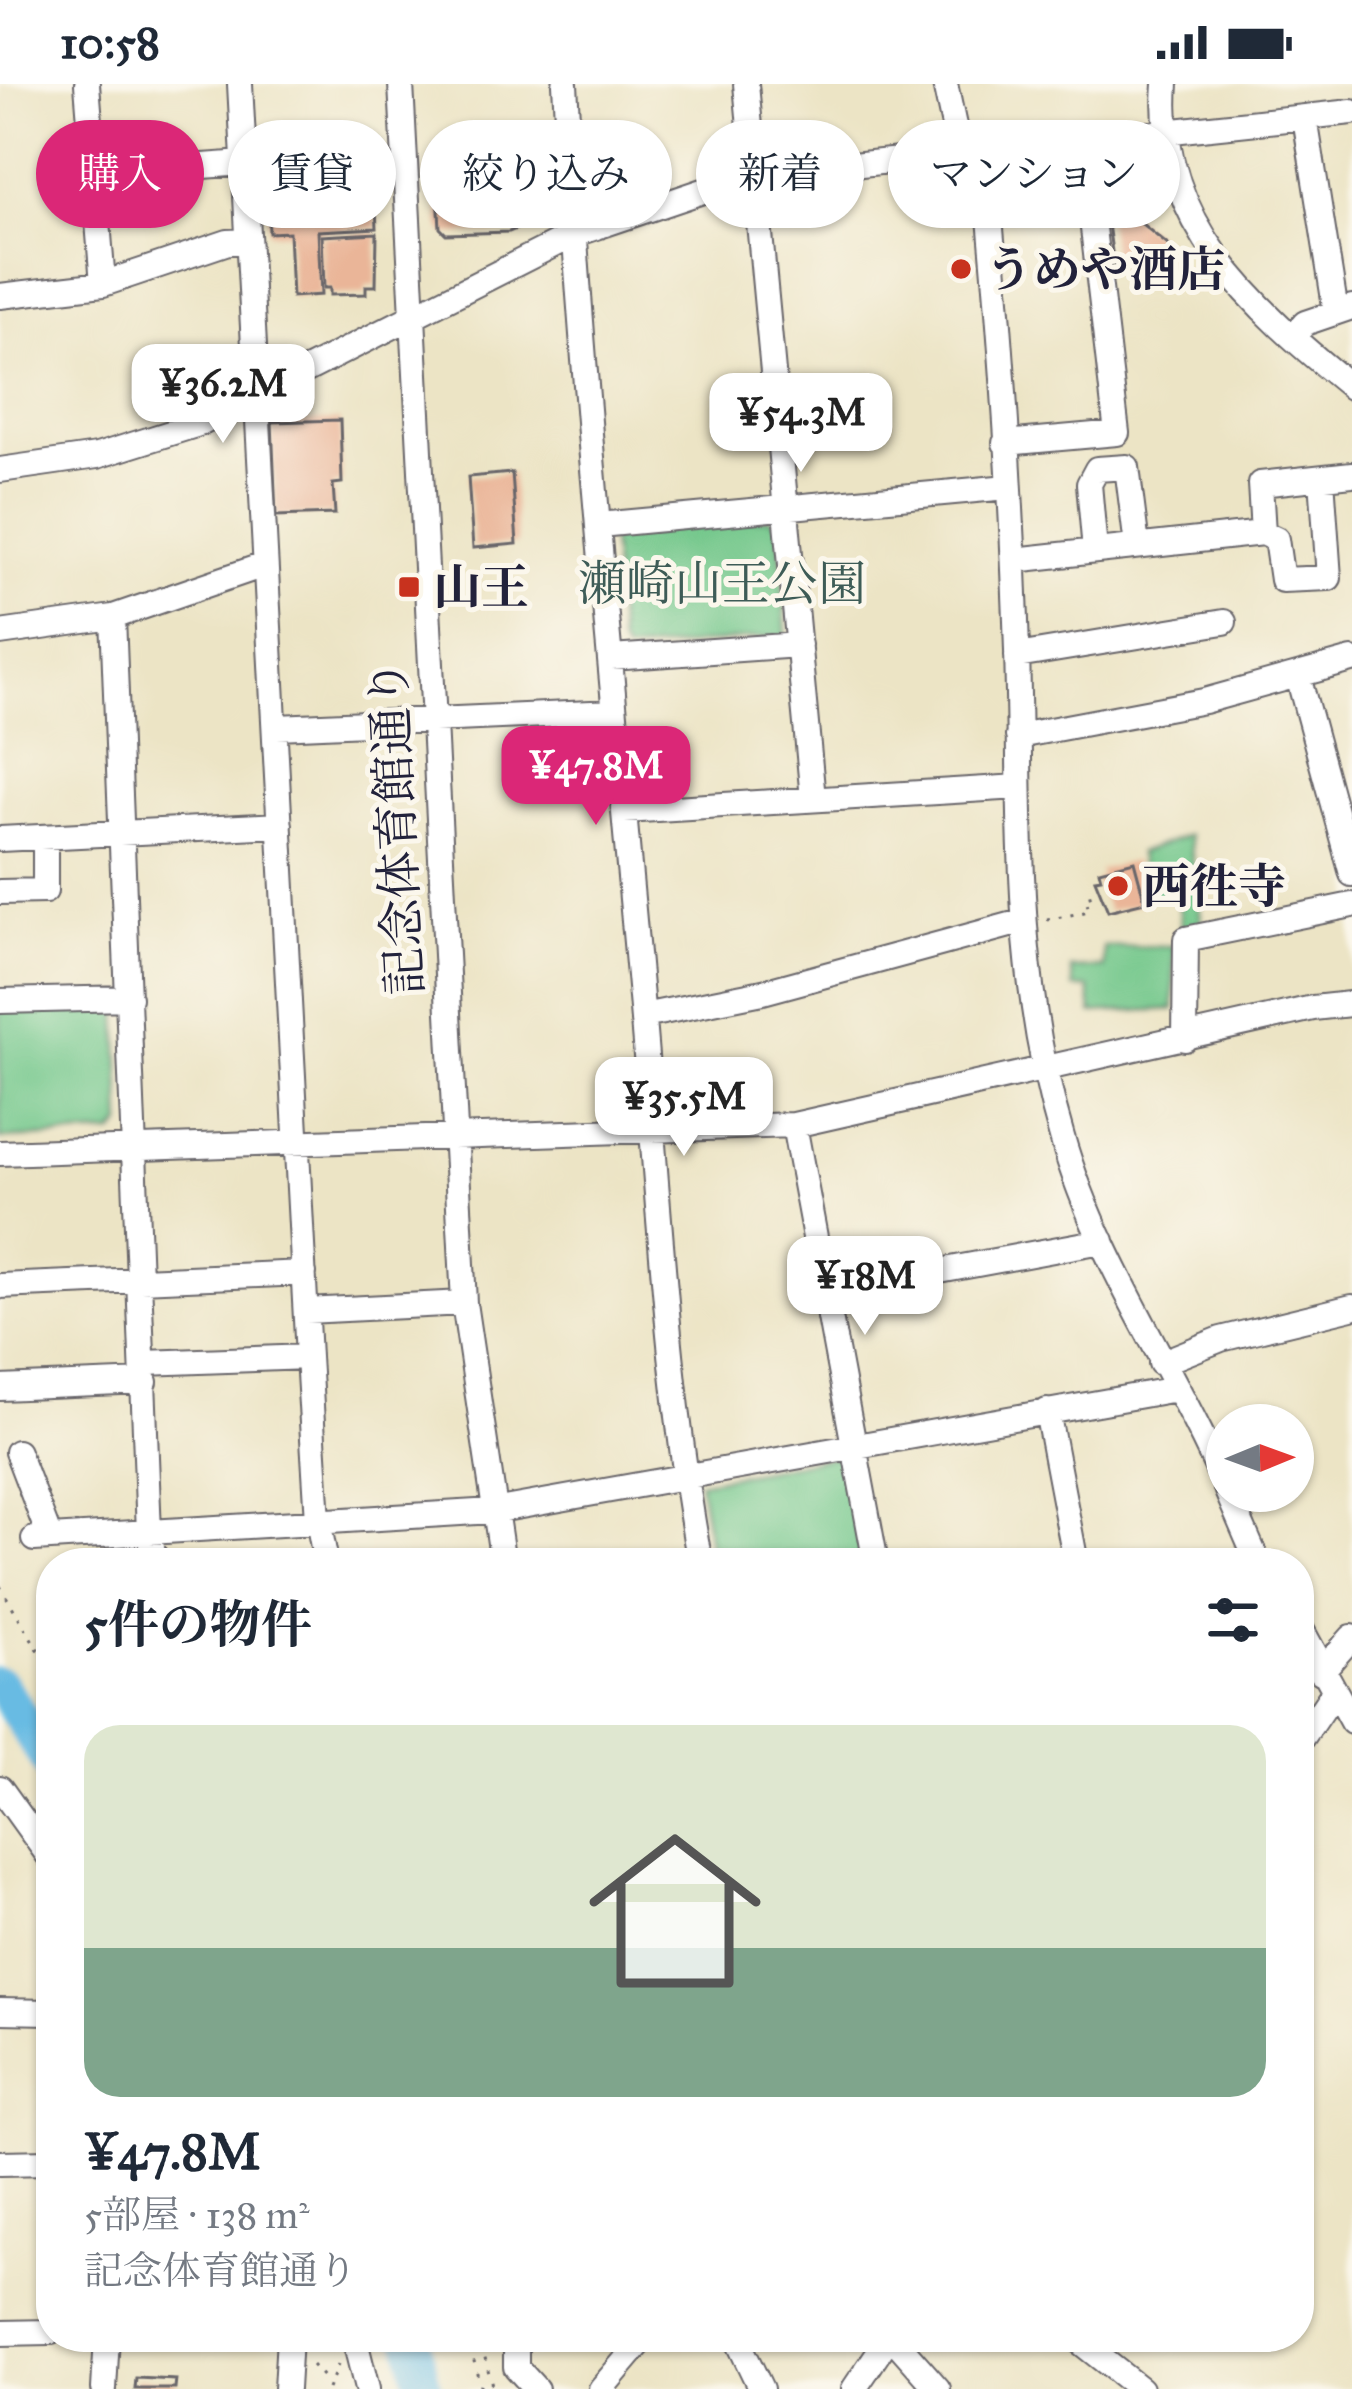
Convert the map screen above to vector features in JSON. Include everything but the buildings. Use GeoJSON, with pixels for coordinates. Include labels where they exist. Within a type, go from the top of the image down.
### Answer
{"type":"FeatureCollection","features":[{"type":"Feature","properties":{"kind":"street"},"geometry":{"type":"LineString","coordinates":[[87,84],[90,120]]}},
{"type":"Feature","properties":{"kind":"street"},"geometry":{"type":"LineString","coordinates":[[240,84],[242,120]]}},
{"type":"Feature","properties":{"kind":"street","name":"記念体育館通り"},"geometry":{"type":"LineString","coordinates":[[401,84],[464,1303],[500,1548]]}},
{"type":"Feature","properties":{"kind":"street"},"geometry":{"type":"LineString","coordinates":[[565,84],[573,235],[614,712],[684,1476],[697,1548]]}},
{"type":"Feature","properties":{"kind":"street"},"geometry":{"type":"LineString","coordinates":[[746,84],[749,120]]}},
{"type":"Feature","properties":{"kind":"street"},"geometry":{"type":"LineString","coordinates":[[945,84],[959,120]]}},
{"type":"Feature","properties":{"kind":"street"},"geometry":{"type":"LineString","coordinates":[[1165,120],[1166,84]]}},
{"type":"Feature","properties":{"kind":"street"},"geometry":{"type":"LineString","coordinates":[[1180,133],[1352,112]]}},
{"type":"Feature","properties":{"kind":"street"},"geometry":{"type":"LineString","coordinates":[[1293,337],[1306,322],[1344,310],[1305,118]]}},
{"type":"Feature","properties":{"kind":"street"},"geometry":{"type":"LineString","coordinates":[[1180,192],[1200,238],[1235,282],[1352,388]]}},
{"type":"Feature","properties":{"kind":"street"},"geometry":{"type":"LineString","coordinates":[[0,470],[97,456],[160,438],[256,398],[573,235],[696,195]]}},
{"type":"Feature","properties":{"kind":"street"},"geometry":{"type":"LineString","coordinates":[[98,228],[103,284]]}},
{"type":"Feature","properties":{"kind":"street"},"geometry":{"type":"LineString","coordinates":[[246,228],[308,1357],[323,1548]]}},
{"type":"Feature","properties":{"kind":"street"},"geometry":{"type":"LineString","coordinates":[[760,228],[813,799]]}},
{"type":"Feature","properties":{"kind":"street"},"geometry":{"type":"LineString","coordinates":[[980,228],[1014,560],[1021,924],[1046,1072],[1061,1136],[1102,1241],[1206,1449]]}},
{"type":"Feature","properties":{"kind":"street"},"geometry":{"type":"LineString","coordinates":[[1004,442],[1118,433],[1094,228]]}},
{"type":"Feature","properties":{"kind":"street"},"geometry":{"type":"LineString","coordinates":[[0,296],[103,284],[228,242],[247,241]]}},
{"type":"Feature","properties":{"kind":"street"},"geometry":{"type":"LineString","coordinates":[[1095,551],[1089,484],[1097,469],[1127,467],[1138,546]]}},
{"type":"Feature","properties":{"kind":"street"},"geometry":{"type":"LineString","coordinates":[[1263,533],[1260,484],[1352,474]]}},
{"type":"Feature","properties":{"kind":"street"},"geometry":{"type":"LineString","coordinates":[[1014,560],[1263,533],[1276,539],[1282,580],[1329,578],[1322,478]]}},
{"type":"Feature","properties":{"kind":"street"},"geometry":{"type":"LineString","coordinates":[[599,525],[1008,488]]}},
{"type":"Feature","properties":{"kind":"street"},"geometry":{"type":"LineString","coordinates":[[0,632],[112,617],[264,565]]}},
{"type":"Feature","properties":{"kind":"street"},"geometry":{"type":"LineString","coordinates":[[112,617],[152,1548]]}},
{"type":"Feature","properties":{"kind":"street"},"geometry":{"type":"LineString","coordinates":[[1017,656],[1224,622]]}},
{"type":"Feature","properties":{"kind":"street"},"geometry":{"type":"LineString","coordinates":[[611,658],[799,645]]}},
{"type":"Feature","properties":{"kind":"street"},"geometry":{"type":"LineString","coordinates":[[1018,736],[1204,701],[1352,660]]}},
{"type":"Feature","properties":{"kind":"street"},"geometry":{"type":"LineString","coordinates":[[1298,676],[1352,874]]}},
{"type":"Feature","properties":{"kind":"street"},"geometry":{"type":"LineString","coordinates":[[277,727],[614,712]]}},
{"type":"Feature","properties":{"kind":"street"},"geometry":{"type":"LineString","coordinates":[[624,811],[1019,787]]}},
{"type":"Feature","properties":{"kind":"street"},"geometry":{"type":"LineString","coordinates":[[0,838],[280,826]]}},
{"type":"Feature","properties":{"kind":"street"},"geometry":{"type":"LineString","coordinates":[[0,892],[45,891],[45,837]]}},
{"type":"Feature","properties":{"kind":"street"},"geometry":{"type":"LineString","coordinates":[[1186,1040],[1186,939],[1352,905]]}},
{"type":"Feature","properties":{"kind":"street"},"geometry":{"type":"LineString","coordinates":[[643,1016],[763,992],[1021,924]]}},
{"type":"Feature","properties":{"kind":"street"},"geometry":{"type":"LineString","coordinates":[[0,1000],[130,998]]}},
{"type":"Feature","properties":{"kind":"street"},"geometry":{"type":"LineString","coordinates":[[0,1153],[794,1124],[1352,1002]]}},
{"type":"Feature","properties":{"kind":"street"},"geometry":{"type":"LineString","coordinates":[[794,1124],[873,1548]]}},
{"type":"Feature","properties":{"kind":"street"},"geometry":{"type":"LineString","coordinates":[[826,1292],[1102,1241]]}},
{"type":"Feature","properties":{"kind":"street"},"geometry":{"type":"LineString","coordinates":[[0,1286],[304,1273]]}},
{"type":"Feature","properties":{"kind":"street"},"geometry":{"type":"LineString","coordinates":[[306,1311],[464,1303]]}},
{"type":"Feature","properties":{"kind":"street"},"geometry":{"type":"LineString","coordinates":[[1161,1363],[1221,1339],[1352,1307]]}},
{"type":"Feature","properties":{"kind":"street"},"geometry":{"type":"LineString","coordinates":[[0,1388],[308,1357]]}},
{"type":"Feature","properties":{"kind":"street"},"geometry":{"type":"LineString","coordinates":[[17,1452],[42,1539],[493,1510],[1176,1389]]}},
{"type":"Feature","properties":{"kind":"street"},"geometry":{"type":"LineString","coordinates":[[1047,1411],[1073,1548]]}},
{"type":"Feature","properties":{"kind":"street"},"geometry":{"type":"LineString","coordinates":[[1236,1512],[1252,1548]]}},
{"type":"Feature","properties":{"kind":"street"},"geometry":{"type":"LineString","coordinates":[[1352,1637],[1318,1671],[1352,1722]]}},
{"type":"Feature","properties":{"kind":"street"},"geometry":{"type":"LineString","coordinates":[[0,1788],[36,1838]]}},
{"type":"Feature","properties":{"kind":"street"},"geometry":{"type":"LineString","coordinates":[[0,2011],[36,2012]]}},
{"type":"Feature","properties":{"kind":"street"},"geometry":{"type":"LineString","coordinates":[[0,2163],[36,2162]]}},
{"type":"Feature","properties":{"kind":"street"},"geometry":{"type":"LineString","coordinates":[[0,2333],[36,2332]]}},
{"type":"Feature","properties":{"kind":"street"},"geometry":{"type":"LineString","coordinates":[[104,2389],[106,2352]]}},
{"type":"Feature","properties":{"kind":"street"},"geometry":{"type":"LineString","coordinates":[[286,2389],[295,2352]]}},
{"type":"Feature","properties":{"kind":"street"},"geometry":{"type":"LineString","coordinates":[[352,2352],[367,2389]]}},
{"type":"Feature","properties":{"kind":"street"},"geometry":{"type":"LineString","coordinates":[[517,2352],[518,2372],[536,2389]]}},
{"type":"Feature","properties":{"kind":"street"},"geometry":{"type":"LineString","coordinates":[[601,2389],[632,2352]]}},
{"type":"Feature","properties":{"kind":"street"},"geometry":{"type":"LineString","coordinates":[[743,2352],[760,2389]]}},
{"type":"Feature","properties":{"kind":"street"},"geometry":{"type":"LineString","coordinates":[[854,2389],[880,2352]]}},
{"type":"Feature","properties":{"kind":"street"},"geometry":{"type":"LineString","coordinates":[[905,2352],[938,2389]]}},
{"type":"Feature","properties":{"kind":"street"},"geometry":{"type":"LineString","coordinates":[[1090,2352],[1124,2385]]}},
{"type":"Feature","properties":{"kind":"path"},"geometry":{"type":"LineString","coordinates":[[1021,924],[1090,910],[1086,897],[1093,895]]}},
{"type":"Feature","properties":{"kind":"path"},"geometry":{"type":"LineString","coordinates":[[0,1586],[36,1646]]}},
{"type":"Feature","properties":{"kind":"path"},"geometry":{"type":"LineString","coordinates":[[300,2352],[328,2389]]}},
{"type":"Feature","properties":{"kind":"path"},"geometry":{"type":"LineString","coordinates":[[327,2382],[346,2352]]}},
{"type":"Feature","properties":{"kind":"path"},"geometry":{"type":"LineString","coordinates":[[472,2352],[481,2389]]}},
{"type":"Feature","properties":{"kind":"path"},"geometry":{"type":"LineString","coordinates":[[484,2352],[493,2389]]}},
{"type":"Feature","properties":{"kind":"green space","name":"瀬崎山王公園"},"geometry":{"type":"Polygon","coordinates":[[[769,518],[779,524],[786,635],[625,652],[619,642],[611,539],[616,532],[769,518]]]}},
{"type":"Feature","properties":{"kind":"green space"},"geometry":{"type":"Polygon","coordinates":[[[1189,835],[1202,926],[1182,930],[1178,895],[1147,897],[1139,853],[1189,835]]]}},
{"type":"Feature","properties":{"kind":"green space"},"geometry":{"type":"Polygon","coordinates":[[[1174,946],[1174,1009],[1092,1013],[1089,988],[1074,988],[1071,969],[1104,968],[1104,947],[1174,946]]]}},
{"type":"Feature","properties":{"kind":"green space"},"geometry":{"type":"Polygon","coordinates":[[[0,1005],[118,1009],[122,1125],[113,1134],[0,1139],[0,1005]]]}},
{"type":"Feature","properties":{"kind":"green space"},"geometry":{"type":"Polygon","coordinates":[[[843,1455],[860,1548],[710,1548],[699,1482],[843,1455]]]}},
{"type":"Feature","properties":{"kind":"waterway"},"geometry":{"type":"LineString","coordinates":[[0,1685],[36,1741]]}},
{"type":"Feature","properties":{"kind":"waterway"},"geometry":{"type":"LineString","coordinates":[[415,2352],[424,2389]]}},
{"type":"Feature","properties":{"kind":"place","name":"うめや酒店"},"geometry":{"type":"Point","coordinates":[961,269]}},
{"type":"Feature","properties":{"kind":"place","name":"山王"},"geometry":{"type":"Point","coordinates":[409,587]}},
{"type":"Feature","properties":{"kind":"place","name":"西徃寺"},"geometry":{"type":"Point","coordinates":[1118,886]}}]}
